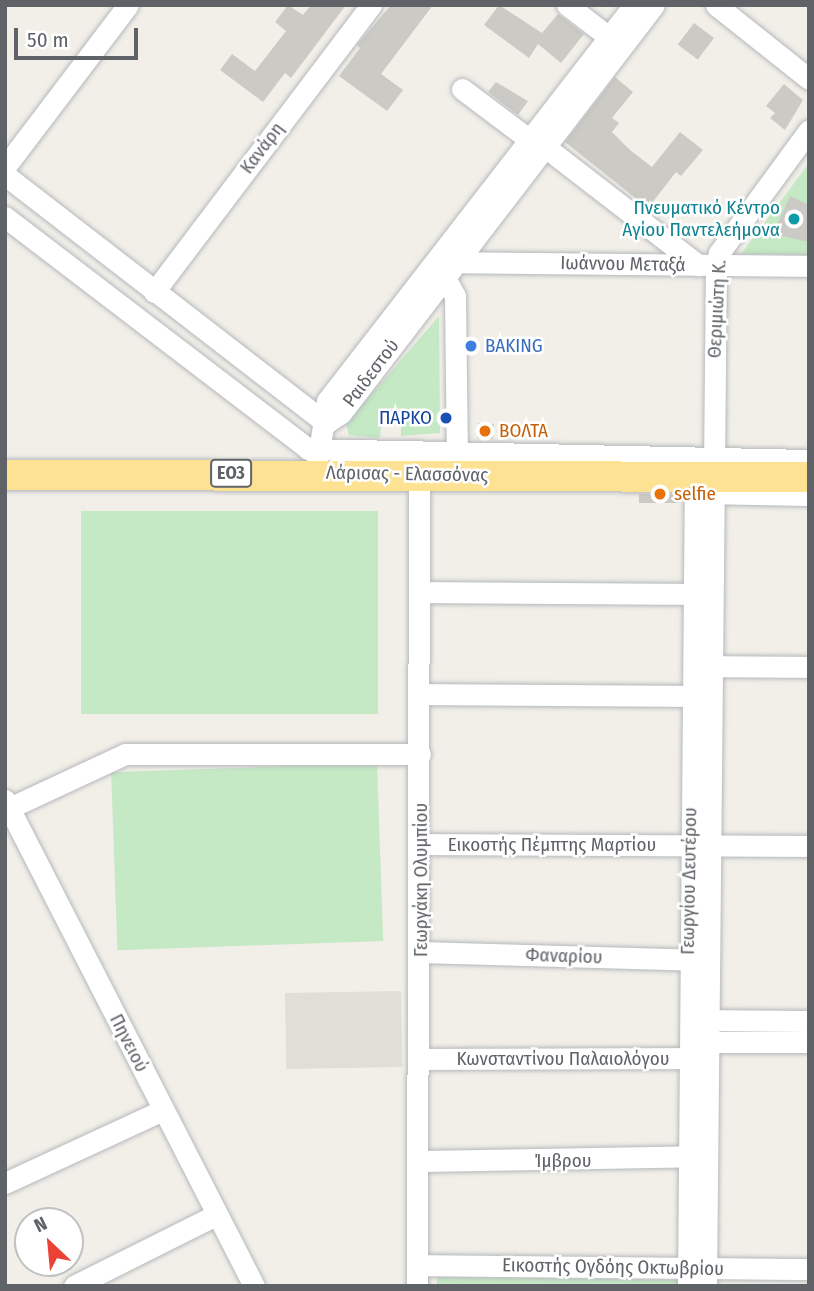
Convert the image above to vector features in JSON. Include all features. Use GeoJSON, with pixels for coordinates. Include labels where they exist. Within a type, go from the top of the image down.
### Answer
{"type":"FeatureCollection","features":[{"type":"Feature","properties":{"kind":"highway","name":"Λάρισας - Ελασσόνας"},"geometry":{"type":"LineString","coordinates":[[5,475],[317,462],[419,474],[457,464],[704,476],[809,477]]}},
{"type":"Feature","properties":{"kind":"street"},"geometry":{"type":"LineString","coordinates":[[5,167],[128,5]]}},
{"type":"Feature","properties":{"kind":"street","name":"Κανάρη"},"geometry":{"type":"LineString","coordinates":[[154,292],[371,5]]}},
{"type":"Feature","properties":{"kind":"street"},"geometry":{"type":"LineString","coordinates":[[567,5],[609,37]]}},
{"type":"Feature","properties":{"kind":"street","name":"Ραιδεστού"},"geometry":{"type":"LineString","coordinates":[[326,423],[341,413],[634,5]]}},
{"type":"Feature","properties":{"kind":"street","name":"Ραιδεστού"},"geometry":{"type":"LineString","coordinates":[[537,143],[654,5]]}},
{"type":"Feature","properties":{"kind":"street"},"geometry":{"type":"LineString","coordinates":[[716,5],[809,79]]}},
{"type":"Feature","properties":{"kind":"street"},"geometry":{"type":"LineString","coordinates":[[462,89],[707,265]]}},
{"type":"Feature","properties":{"kind":"street","name":"Θεριμιώτη Κ."},"geometry":{"type":"LineString","coordinates":[[704,476],[707,265],[719,253],[809,130]]}},
{"type":"Feature","properties":{"kind":"street"},"geometry":{"type":"LineString","coordinates":[[5,175],[326,423],[317,462]]}},
{"type":"Feature","properties":{"kind":"street"},"geometry":{"type":"LineString","coordinates":[[5,217],[301,444],[317,462],[457,464],[455,296],[446,267]]}},
{"type":"Feature","properties":{"kind":"street","name":"Ιωάννου Μεταξά"},"geometry":{"type":"LineString","coordinates":[[446,267],[809,266]]}},
{"type":"Feature","properties":{"kind":"street"},"geometry":{"type":"LineString","coordinates":[[704,476],[809,460]]}},
{"type":"Feature","properties":{"kind":"street","name":"Γεωργάκη Ολυμπίου"},"geometry":{"type":"LineString","coordinates":[[418,1275],[421,952],[419,474]]}},
{"type":"Feature","properties":{"kind":"street"},"geometry":{"type":"LineString","coordinates":[[704,476],[809,495]]}},
{"type":"Feature","properties":{"kind":"street","name":"Γεωργίου Δευτέρου"},"geometry":{"type":"LineString","coordinates":[[699,845],[692,696],[702,666],[693,594],[704,476]]}},
{"type":"Feature","properties":{"kind":"street","name":"Γεωργίου Δευτέρου"},"geometry":{"type":"LineString","coordinates":[[697,1276],[697,1020],[704,476]]}},
{"type":"Feature","properties":{"kind":"street"},"geometry":{"type":"LineString","coordinates":[[420,592],[693,594]]}},
{"type":"Feature","properties":{"kind":"street"},"geometry":{"type":"LineString","coordinates":[[702,666],[809,667]]}},
{"type":"Feature","properties":{"kind":"street"},"geometry":{"type":"LineString","coordinates":[[420,694],[692,696]]}},
{"type":"Feature","properties":{"kind":"street"},"geometry":{"type":"LineString","coordinates":[[7,806],[125,754],[420,754]]}},
{"type":"Feature","properties":{"kind":"street","name":"Πηνειού"},"geometry":{"type":"LineString","coordinates":[[7,806],[254,1286]]}},
{"type":"Feature","properties":{"kind":"street","name":"Εικοστής Πέμπτης Μαρτίου"},"geometry":{"type":"LineString","coordinates":[[421,844],[809,846]]}},
{"type":"Feature","properties":{"kind":"street","name":"Φαναρίου"},"geometry":{"type":"LineString","coordinates":[[421,952],[698,960]]}},
{"type":"Feature","properties":{"kind":"street"},"geometry":{"type":"LineString","coordinates":[[697,1020],[809,1021]]}},
{"type":"Feature","properties":{"kind":"street","name":"Κωνσταντίνου Παλαιολόγου"},"geometry":{"type":"LineString","coordinates":[[420,1059],[697,1050],[809,1042]]}},
{"type":"Feature","properties":{"kind":"street"},"geometry":{"type":"LineString","coordinates":[[5,1183],[163,1110]]}},
{"type":"Feature","properties":{"kind":"street","name":"Ίμβρου"},"geometry":{"type":"LineString","coordinates":[[419,1161],[565,1161],[697,1156]]}},
{"type":"Feature","properties":{"kind":"street"},"geometry":{"type":"LineString","coordinates":[[74,1286],[216,1215]]}},
{"type":"Feature","properties":{"kind":"street","name":"Εικοστής Ογδόης Οκτωβρίου"},"geometry":{"type":"LineString","coordinates":[[418,1275],[697,1276],[809,1269]]}},
{"type":"Feature","properties":{"kind":"shaded area"},"geometry":{"type":"Polygon","coordinates":[[[401,991],[402,1067],[286,1069],[285,993],[401,991]]]}},
{"type":"Feature","properties":{"kind":"green space"},"geometry":{"type":"Polygon","coordinates":[[[809,163],[809,255],[741,254],[809,163]]]}},
{"type":"Feature","properties":{"kind":"green space"},"geometry":{"type":"Polygon","coordinates":[[[439,316],[440,433],[401,436],[401,425],[391,419],[381,425],[380,438],[349,435],[346,424],[439,316]]]}},
{"type":"Feature","properties":{"kind":"green space"},"geometry":{"type":"Polygon","coordinates":[[[81,511],[378,511],[378,714],[81,714],[81,511]]]}},
{"type":"Feature","properties":{"kind":"green space"},"geometry":{"type":"Polygon","coordinates":[[[377,763],[383,941],[117,950],[111,772],[377,763]]]}},
{"type":"Feature","properties":{"kind":"green space"},"geometry":{"type":"Polygon","coordinates":[[[437,1277],[680,1280],[680,1286],[437,1286],[437,1277]]]}},
{"type":"Feature","properties":{"kind":"building"},"geometry":{"type":"Polygon","coordinates":[[[288,5],[303,15],[311,5],[346,5],[291,78],[285,73],[263,102],[220,70],[232,54],[255,71],[286,31],[275,22],[288,5]]]}},
{"type":"Feature","properties":{"kind":"building"},"geometry":{"type":"Polygon","coordinates":[[[391,5],[433,5],[381,74],[403,90],[387,111],[339,76],[360,48],[357,45],[391,5]]]}},
{"type":"Feature","properties":{"kind":"building"},"geometry":{"type":"Polygon","coordinates":[[[499,5],[542,33],[558,14],[584,34],[561,63],[538,44],[529,58],[484,25],[499,5]]]}},
{"type":"Feature","properties":{"kind":"building"},"geometry":{"type":"Polygon","coordinates":[[[694,23],[714,38],[698,60],[678,45],[694,23]]]}},
{"type":"Feature","properties":{"kind":"building"},"geometry":{"type":"Polygon","coordinates":[[[615,77],[633,92],[612,118],[619,123],[612,132],[630,150],[652,167],[680,132],[703,150],[681,176],[676,172],[648,208],[565,142],[615,77]]]}},
{"type":"Feature","properties":{"kind":"building"},"geometry":{"type":"Polygon","coordinates":[[[496,82],[528,101],[518,115],[488,92],[496,82]]]}},
{"type":"Feature","properties":{"kind":"building"},"geometry":{"type":"Polygon","coordinates":[[[784,84],[803,100],[785,130],[770,118],[775,113],[766,106],[784,84]]]}},
{"type":"Feature","properties":{"kind":"building","name":"Πνευματικό Κέντρο Αγίου Παντελεήμονα"},"geometry":{"type":"Polygon","coordinates":[[[790,196],[809,205],[809,242],[773,234],[790,196]]]}},
{"type":"Feature","properties":{"kind":"building","name":"ΒΟΛΤΑ"},"geometry":{"type":"Polygon","coordinates":[[[478,423],[494,424],[493,439],[477,438],[478,423]]]}},
{"type":"Feature","properties":{"kind":"building"},"geometry":{"type":"Polygon","coordinates":[[[639,494],[680,494],[680,503],[639,503],[639,494]]]}},
{"type":"Feature","properties":{"kind":"place","name":"Πνευματικό Κέντρο Αγίου Παντελεήμονα"},"geometry":{"type":"Point","coordinates":[794,219]}},
{"type":"Feature","properties":{"kind":"place","name":"BAKING"},"geometry":{"type":"Point","coordinates":[471,346]}},
{"type":"Feature","properties":{"kind":"place","name":"ΠΑΡΚΟ"},"geometry":{"type":"Point","coordinates":[446,418]}},
{"type":"Feature","properties":{"kind":"place","name":"ΒΟΛΤΑ"},"geometry":{"type":"Point","coordinates":[485,431]}},
{"type":"Feature","properties":{"kind":"place","name":"selfie"},"geometry":{"type":"Point","coordinates":[660,494]}}]}
